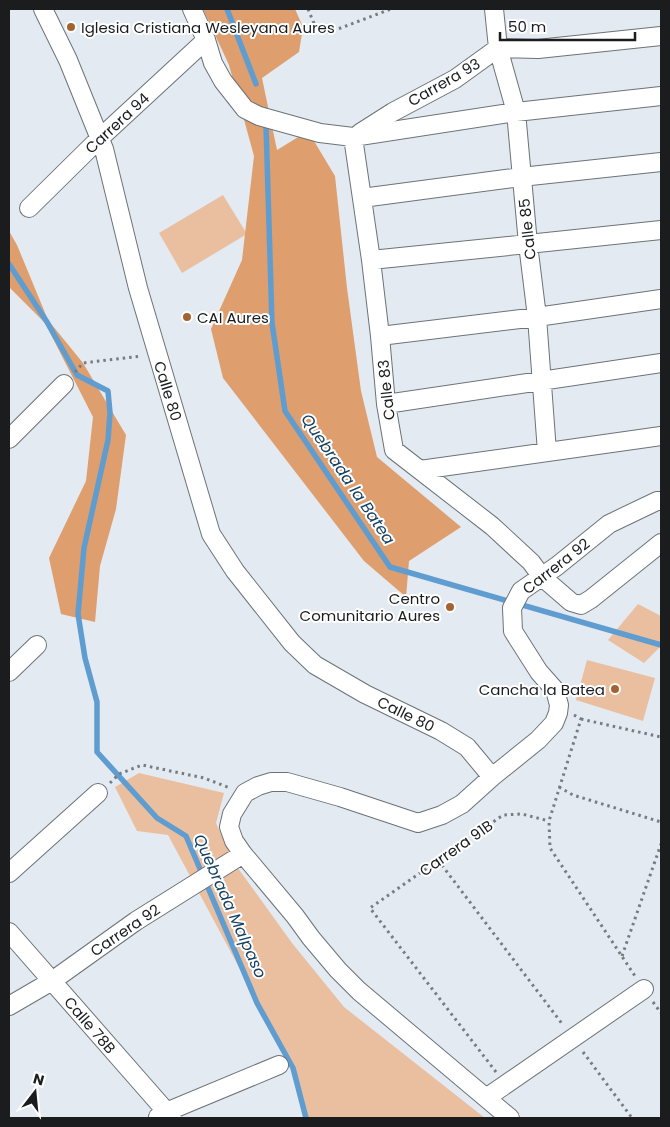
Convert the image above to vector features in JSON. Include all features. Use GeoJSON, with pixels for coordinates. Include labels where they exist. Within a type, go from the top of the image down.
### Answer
{"type":"FeatureCollection","features":[{"type":"Feature","properties":{"kind":"street","name":"Calle 80"},"geometry":{"type":"LineString","coordinates":[[43,9],[68,60],[104,149],[138,288],[211,534],[246,586],[292,643],[315,665],[365,694],[441,731],[467,747],[492,777]]}},
{"type":"Feature","properties":{"kind":"street"},"geometry":{"type":"LineString","coordinates":[[192,9],[206,40],[213,63],[223,82],[245,109],[259,116],[320,133],[353,137],[516,112],[661,96]]}},
{"type":"Feature","properties":{"kind":"street","name":"Calle 85"},"geometry":{"type":"LineString","coordinates":[[494,9],[498,48],[516,112],[521,177],[537,316],[547,452]]}},
{"type":"Feature","properties":{"kind":"street"},"geometry":{"type":"LineString","coordinates":[[498,48],[538,49],[661,36]]}},
{"type":"Feature","properties":{"kind":"street","name":"Carrera 94"},"geometry":{"type":"LineString","coordinates":[[29,208],[100,138],[206,40]]}},
{"type":"Feature","properties":{"kind":"street","name":"Carrera 93"},"geometry":{"type":"LineString","coordinates":[[353,137],[393,112],[455,80],[498,48]]}},
{"type":"Feature","properties":{"kind":"street","name":"Calle 83"},"geometry":{"type":"LineString","coordinates":[[353,137],[371,260],[386,404],[394,450],[492,526],[531,562],[542,577],[571,602],[581,605],[591,599],[661,543]]}},
{"type":"Feature","properties":{"kind":"street"},"geometry":{"type":"LineString","coordinates":[[362,198],[521,177],[661,162]]}},
{"type":"Feature","properties":{"kind":"street"},"geometry":{"type":"LineString","coordinates":[[371,260],[661,230]]}},
{"type":"Feature","properties":{"kind":"street"},"geometry":{"type":"LineString","coordinates":[[380,336],[661,299]]}},
{"type":"Feature","properties":{"kind":"street"},"geometry":{"type":"LineString","coordinates":[[386,404],[661,364]]}},
{"type":"Feature","properties":{"kind":"street"},"geometry":{"type":"LineString","coordinates":[[9,440],[64,384]]}},
{"type":"Feature","properties":{"kind":"street"},"geometry":{"type":"LineString","coordinates":[[420,470],[661,436]]}},
{"type":"Feature","properties":{"kind":"street","name":"Carrera 92"},"geometry":{"type":"LineString","coordinates":[[559,705],[555,690],[539,672],[513,631],[512,608],[521,591],[557,566],[609,524],[657,501],[661,502]]}},
{"type":"Feature","properties":{"kind":"street"},"geometry":{"type":"LineString","coordinates":[[9,672],[38,645]]}},
{"type":"Feature","properties":{"kind":"street"},"geometry":{"type":"LineString","coordinates":[[510,1118],[359,991],[338,970],[295,916],[235,859],[234,841],[229,827],[232,814],[245,793],[271,782],[287,782],[340,797],[418,823],[462,804],[538,740],[554,723],[559,705]]}},
{"type":"Feature","properties":{"kind":"street"},"geometry":{"type":"LineString","coordinates":[[9,872],[98,793]]}},
{"type":"Feature","properties":{"kind":"street","name":"Carrera 92"},"geometry":{"type":"LineString","coordinates":[[9,1006],[52,981],[136,921],[235,859]]}},
{"type":"Feature","properties":{"kind":"street","name":"Calle 78B"},"geometry":{"type":"LineString","coordinates":[[9,932],[164,1116]]}},
{"type":"Feature","properties":{"kind":"street"},"geometry":{"type":"LineString","coordinates":[[486,1098],[644,988]]}},
{"type":"Feature","properties":{"kind":"street"},"geometry":{"type":"LineString","coordinates":[[164,1116],[279,1066]]}},
{"type":"Feature","properties":{"kind":"path"},"geometry":{"type":"LineString","coordinates":[[308,9],[316,28],[325,33],[391,9]]}},
{"type":"Feature","properties":{"kind":"path"},"geometry":{"type":"LineString","coordinates":[[83,363],[157,354]]}},
{"type":"Feature","properties":{"kind":"path"},"geometry":{"type":"LineString","coordinates":[[559,705],[581,719],[661,737]]}},
{"type":"Feature","properties":{"kind":"path"},"geometry":{"type":"LineString","coordinates":[[581,719],[549,821],[550,848],[661,1014]]}},
{"type":"Feature","properties":{"kind":"path"},"geometry":{"type":"LineString","coordinates":[[98,793],[120,774],[142,764],[204,778],[245,793]]}},
{"type":"Feature","properties":{"kind":"path"},"geometry":{"type":"LineString","coordinates":[[559,787],[573,795],[661,822]]}},
{"type":"Feature","properties":{"kind":"path","name":"Carrera 91B"},"geometry":{"type":"LineString","coordinates":[[505,1085],[370,908],[503,815],[522,814],[549,821]]}},
{"type":"Feature","properties":{"kind":"path"},"geometry":{"type":"LineString","coordinates":[[622,956],[661,844]]}},
{"type":"Feature","properties":{"kind":"path"},"geometry":{"type":"LineString","coordinates":[[438,860],[632,1118]]}},
{"type":"Feature","properties":{"kind":"shaded area"},"geometry":{"type":"Polygon","coordinates":[[[203,9],[295,9],[303,27],[299,52],[262,78],[277,150],[308,131],[335,176],[347,288],[361,391],[377,457],[461,527],[409,561],[406,597],[364,561],[223,378],[211,329],[242,260],[254,156],[229,65],[203,9]]]}},
{"type":"Feature","properties":{"kind":"shaded area"},"geometry":{"type":"Polygon","coordinates":[[[223,195],[247,234],[182,273],[159,233],[223,195]]]}},
{"type":"Feature","properties":{"kind":"shaded area"},"geometry":{"type":"Polygon","coordinates":[[[9,231],[17,245],[48,320],[83,363],[126,435],[116,509],[100,566],[95,622],[61,614],[49,558],[86,481],[93,417],[45,323],[9,287],[9,231]]]}},
{"type":"Feature","properties":{"kind":"shaded area"},"geometry":{"type":"Polygon","coordinates":[[[638,604],[661,616],[661,646],[644,663],[608,640],[638,604]]]}},
{"type":"Feature","properties":{"kind":"shaded area","name":"Cancha la Batea"},"geometry":{"type":"Polygon","coordinates":[[[587,660],[655,678],[643,721],[576,700],[587,660]]]}},
{"type":"Feature","properties":{"kind":"shaded area"},"geometry":{"type":"Polygon","coordinates":[[[139,773],[224,793],[216,823],[235,864],[292,943],[344,1007],[485,1118],[306,1118],[293,1068],[168,835],[137,831],[115,787],[139,773]]]}},
{"type":"Feature","properties":{"kind":"waterway","name":"Quebrada la Batea"},"geometry":{"type":"LineString","coordinates":[[227,9],[256,84]]}},
{"type":"Feature","properties":{"kind":"waterway","name":"Quebrada la Batea"},"geometry":{"type":"LineString","coordinates":[[266,125],[272,323],[285,411],[390,567],[661,645]]}},
{"type":"Feature","properties":{"kind":"waterway","name":"Quebrada Malpaso"},"geometry":{"type":"LineString","coordinates":[[9,264],[47,322],[77,375],[108,391],[110,413],[108,440],[84,548],[78,614],[85,658],[97,702],[97,752],[157,818],[186,836],[257,1003],[293,1068],[306,1118]]}},
{"type":"Feature","properties":{"kind":"place","name":"Iglesia Cristiana Wesleyana Aures"},"geometry":{"type":"Point","coordinates":[71,27]}},
{"type":"Feature","properties":{"kind":"place","name":"CAI Aures"},"geometry":{"type":"Point","coordinates":[187,317]}},
{"type":"Feature","properties":{"kind":"place","name":"Centro Comunitario Aures"},"geometry":{"type":"Point","coordinates":[450,607]}},
{"type":"Feature","properties":{"kind":"place","name":"Cancha la Batea"},"geometry":{"type":"Point","coordinates":[615,689]}}]}
